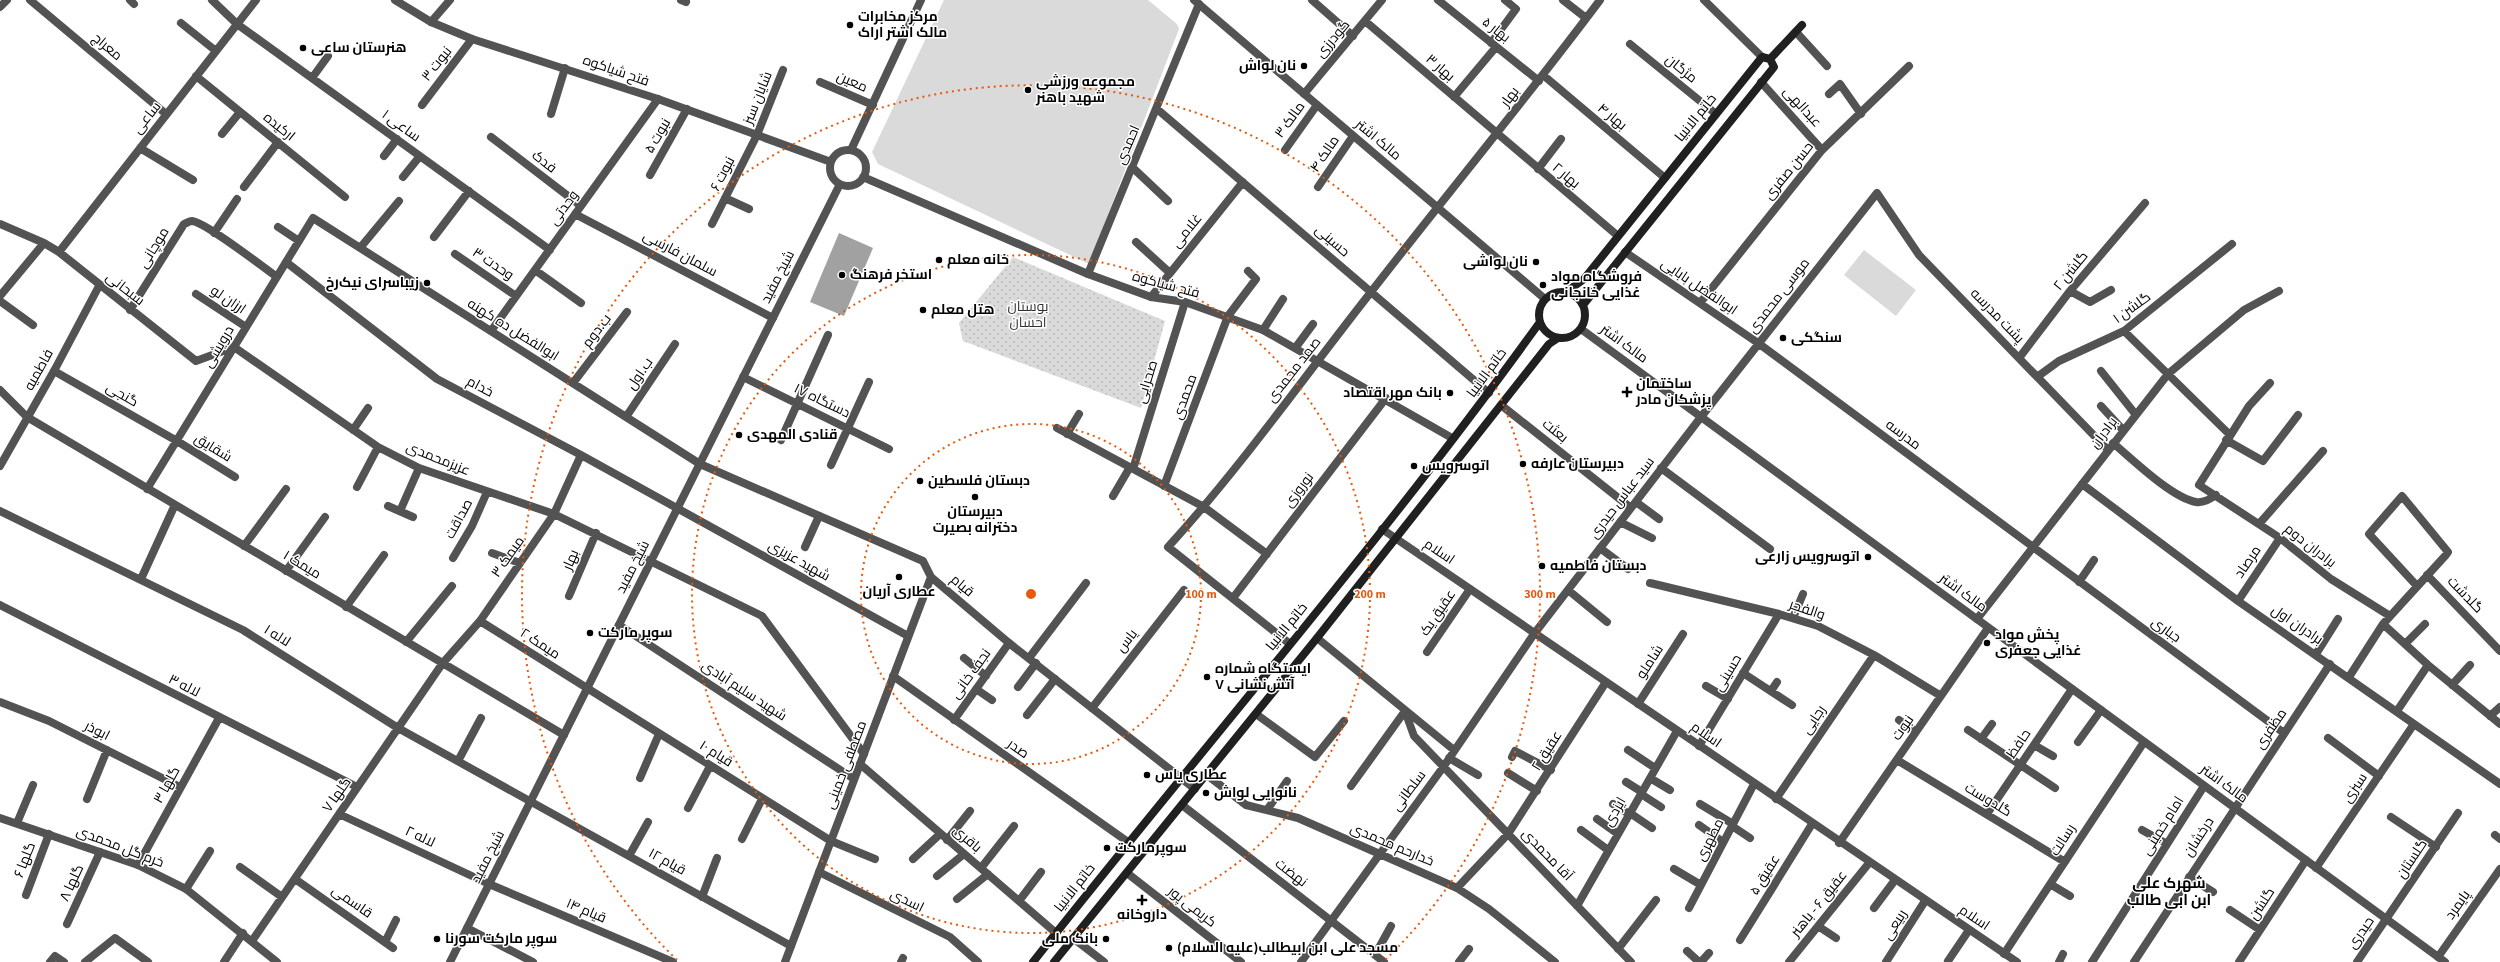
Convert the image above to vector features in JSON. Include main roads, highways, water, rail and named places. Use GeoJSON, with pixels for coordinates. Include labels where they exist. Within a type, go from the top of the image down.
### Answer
{"type":"FeatureCollection","features":[{"type":"Feature","properties":{"kind":"main road","name":"خاتم الانبیا"},"geometry":{"type":"LineString","coordinates":[[1566,292],[1584,279],[1716,114],[1766,58],[1799,28]]}},
{"type":"Feature","properties":{"kind":"main road","name":"خاتم الانبیا"},"geometry":{"type":"LineString","coordinates":[[1583,305],[1774,67],[1766,58]]}},
{"type":"Feature","properties":{"kind":"main road"},"geometry":{"type":"LineString","coordinates":[[1566,292],[1573,294],[1583,305],[1585,318],[1581,329],[1571,337],[1558,338],[1547,333],[1540,322],[1539,310],[1545,299],[1551,294],[1566,292]]}},
{"type":"Feature","properties":{"kind":"main road","name":"خاتم الانبیا"},"geometry":{"type":"LineString","coordinates":[[1034,962],[1128,842],[1382,529],[1452,438],[1489,393],[1540,322]]}},
{"type":"Feature","properties":{"kind":"main road"},"geometry":{"type":"LineString","coordinates":[[1054,962],[1317,638],[1549,344],[1558,338]]}},
{"type":"Feature","properties":{"kind":"place","name":"مرکز مخابرات مالک اشتر اراک"},"geometry":{"type":"Point","coordinates":[850,25]}},
{"type":"Feature","properties":{"kind":"place","name":"هنرستان ساعی"},"geometry":{"type":"Point","coordinates":[303,48]}},
{"type":"Feature","properties":{"kind":"place","name":"نان لواش"},"geometry":{"type":"Point","coordinates":[1304,66]}},
{"type":"Feature","properties":{"kind":"place","name":"مجموعه ورزشی شهید باهنر"},"geometry":{"type":"Point","coordinates":[1028,90]}},
{"type":"Feature","properties":{"kind":"place","name":"خانه معلم"},"geometry":{"type":"Point","coordinates":[939,260]}},
{"type":"Feature","properties":{"kind":"place","name":"نان لواشی"},"geometry":{"type":"Point","coordinates":[1536,262]}},
{"type":"Feature","properties":{"kind":"place","name":"استخر فرهنگ"},"geometry":{"type":"Point","coordinates":[842,275]}},
{"type":"Feature","properties":{"kind":"place","name":"زیباسرای نیک‌رخ"},"geometry":{"type":"Point","coordinates":[427,283]}},
{"type":"Feature","properties":{"kind":"place","name":"فروشگاه مواد غذایی خانجانی"},"geometry":{"type":"Point","coordinates":[1543,285]}},
{"type":"Feature","properties":{"kind":"place","name":"هتل معلم"},"geometry":{"type":"Point","coordinates":[923,310]}},
{"type":"Feature","properties":{"kind":"place","name":"سنگکی"},"geometry":{"type":"Point","coordinates":[1783,338]}},
{"type":"Feature","properties":{"kind":"place","name":"ساختمان پزشکان مادر"},"geometry":{"type":"Point","coordinates":[1627,392]}},
{"type":"Feature","properties":{"kind":"place","name":"بانک مهر اقتصاد"},"geometry":{"type":"Point","coordinates":[1450,393]}},
{"type":"Feature","properties":{"kind":"place","name":"قنادی المهدی"},"geometry":{"type":"Point","coordinates":[739,435]}},
{"type":"Feature","properties":{"kind":"place","name":"دبیرستان عارفه"},"geometry":{"type":"Point","coordinates":[1523,464]}},
{"type":"Feature","properties":{"kind":"place","name":"اتوسرویس"},"geometry":{"type":"Point","coordinates":[1414,466]}},
{"type":"Feature","properties":{"kind":"place","name":"دبستان فلسطین"},"geometry":{"type":"Point","coordinates":[920,481]}},
{"type":"Feature","properties":{"kind":"place","name":"دبیرستان دخترانه بصیرت"},"geometry":{"type":"Point","coordinates":[975,497]}},
{"type":"Feature","properties":{"kind":"place","name":"اتوسرویس زارعی"},"geometry":{"type":"Point","coordinates":[1868,557]}},
{"type":"Feature","properties":{"kind":"place","name":"دبستان فاطمیه"},"geometry":{"type":"Point","coordinates":[1542,566]}},
{"type":"Feature","properties":{"kind":"place","name":"عطاری آریان"},"geometry":{"type":"Point","coordinates":[899,577]}},
{"type":"Feature","properties":{"kind":"place","name":"سوپر مارکت"},"geometry":{"type":"Point","coordinates":[590,633]}},
{"type":"Feature","properties":{"kind":"place","name":"پخش مواد غذایی جعفری"},"geometry":{"type":"Point","coordinates":[1987,643]}},
{"type":"Feature","properties":{"kind":"place","name":"ایستگاه شماره ۷ آتش‌نشانی"},"geometry":{"type":"Point","coordinates":[1207,677]}},
{"type":"Feature","properties":{"kind":"place","name":"عطاری یاس"},"geometry":{"type":"Point","coordinates":[1147,775]}},
{"type":"Feature","properties":{"kind":"place","name":"نانوایی لواش"},"geometry":{"type":"Point","coordinates":[1206,793]}},
{"type":"Feature","properties":{"kind":"place","name":"سوپرمارکت"},"geometry":{"type":"Point","coordinates":[1107,848]}},
{"type":"Feature","properties":{"kind":"place","name":"داروخانه"},"geometry":{"type":"Point","coordinates":[1142,900]}},
{"type":"Feature","properties":{"kind":"place","name":"سوپر مارکت سورنا"},"geometry":{"type":"Point","coordinates":[437,939]}},
{"type":"Feature","properties":{"kind":"place","name":"بانک ملی"},"geometry":{"type":"Point","coordinates":[1106,939]}},
{"type":"Feature","properties":{"kind":"place","name":"مسجد علی ابن ابیطالب(علیه السلام)"},"geometry":{"type":"Point","coordinates":[1169,948]}},
{"type":"Feature","properties":{"kind":"district","name":"شهرک علی ابن ابی طالب"},"geometry":{"type":"Point","coordinates":[2169,892]}},
{"type":"Feature","properties":{"kind":"park label","name":"بوستان احسان"},"geometry":{"type":"Point","coordinates":[1028,316]}}]}
